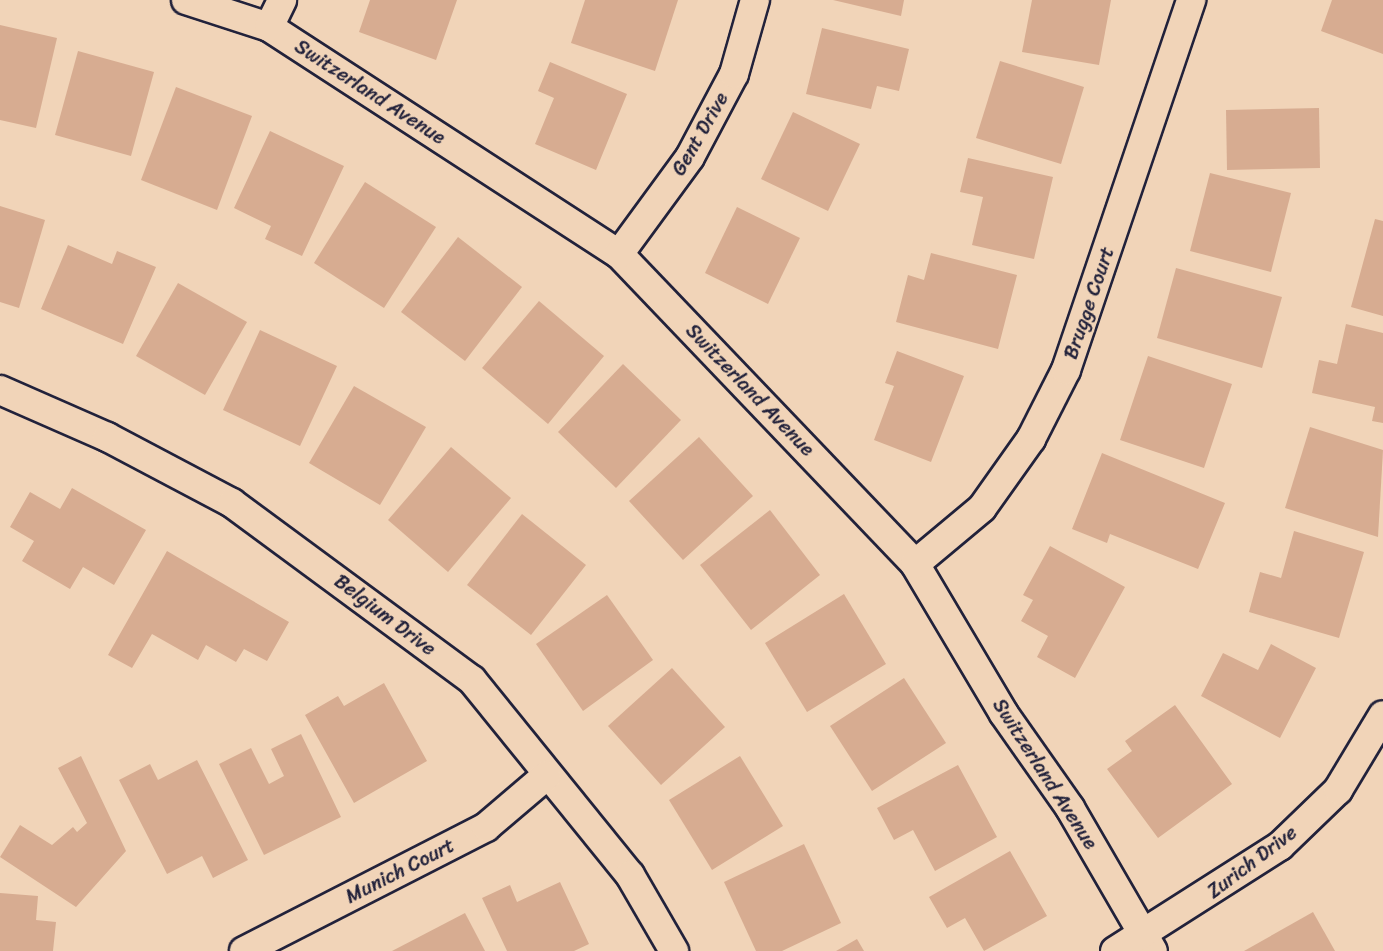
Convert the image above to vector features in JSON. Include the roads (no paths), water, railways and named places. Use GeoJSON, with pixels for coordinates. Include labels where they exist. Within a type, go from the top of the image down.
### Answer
{"type":"FeatureCollection","features":[{"type":"Feature","properties":{"kind":"street","name":"Switzerland Avenue"},"geometry":{"type":"LineString","coordinates":[[186,0],[269,27],[619,254],[915,564],[1149,943]]}},
{"type":"Feature","properties":{"kind":"street"},"geometry":{"type":"LineString","coordinates":[[269,27],[282,0]]}},
{"type":"Feature","properties":{"kind":"street","name":"Gent Drive"},"geometry":{"type":"LineString","coordinates":[[619,254],[690,157],[734,74],[755,0]]}},
{"type":"Feature","properties":{"kind":"street","name":"Brugge Court"},"geometry":{"type":"LineString","coordinates":[[915,564],[981,508],[1031,439],[1066,370],[1191,0]]}},
{"type":"Feature","properties":{"kind":"street","name":"Belgium Drive"},"geometry":{"type":"LineString","coordinates":[[0,390],[107,437],[232,503],[472,680],[546,777],[630,875],[674,951]]}},
{"type":"Feature","properties":{"kind":"street","name":"Zurich Drive"},"geometry":{"type":"LineString","coordinates":[[1115,951],[1149,943],[1280,846],[1338,790],[1383,715]]}},
{"type":"Feature","properties":{"kind":"street","name":"Munich Court"},"geometry":{"type":"LineString","coordinates":[[244,951],[486,827],[546,777]]}}]}
